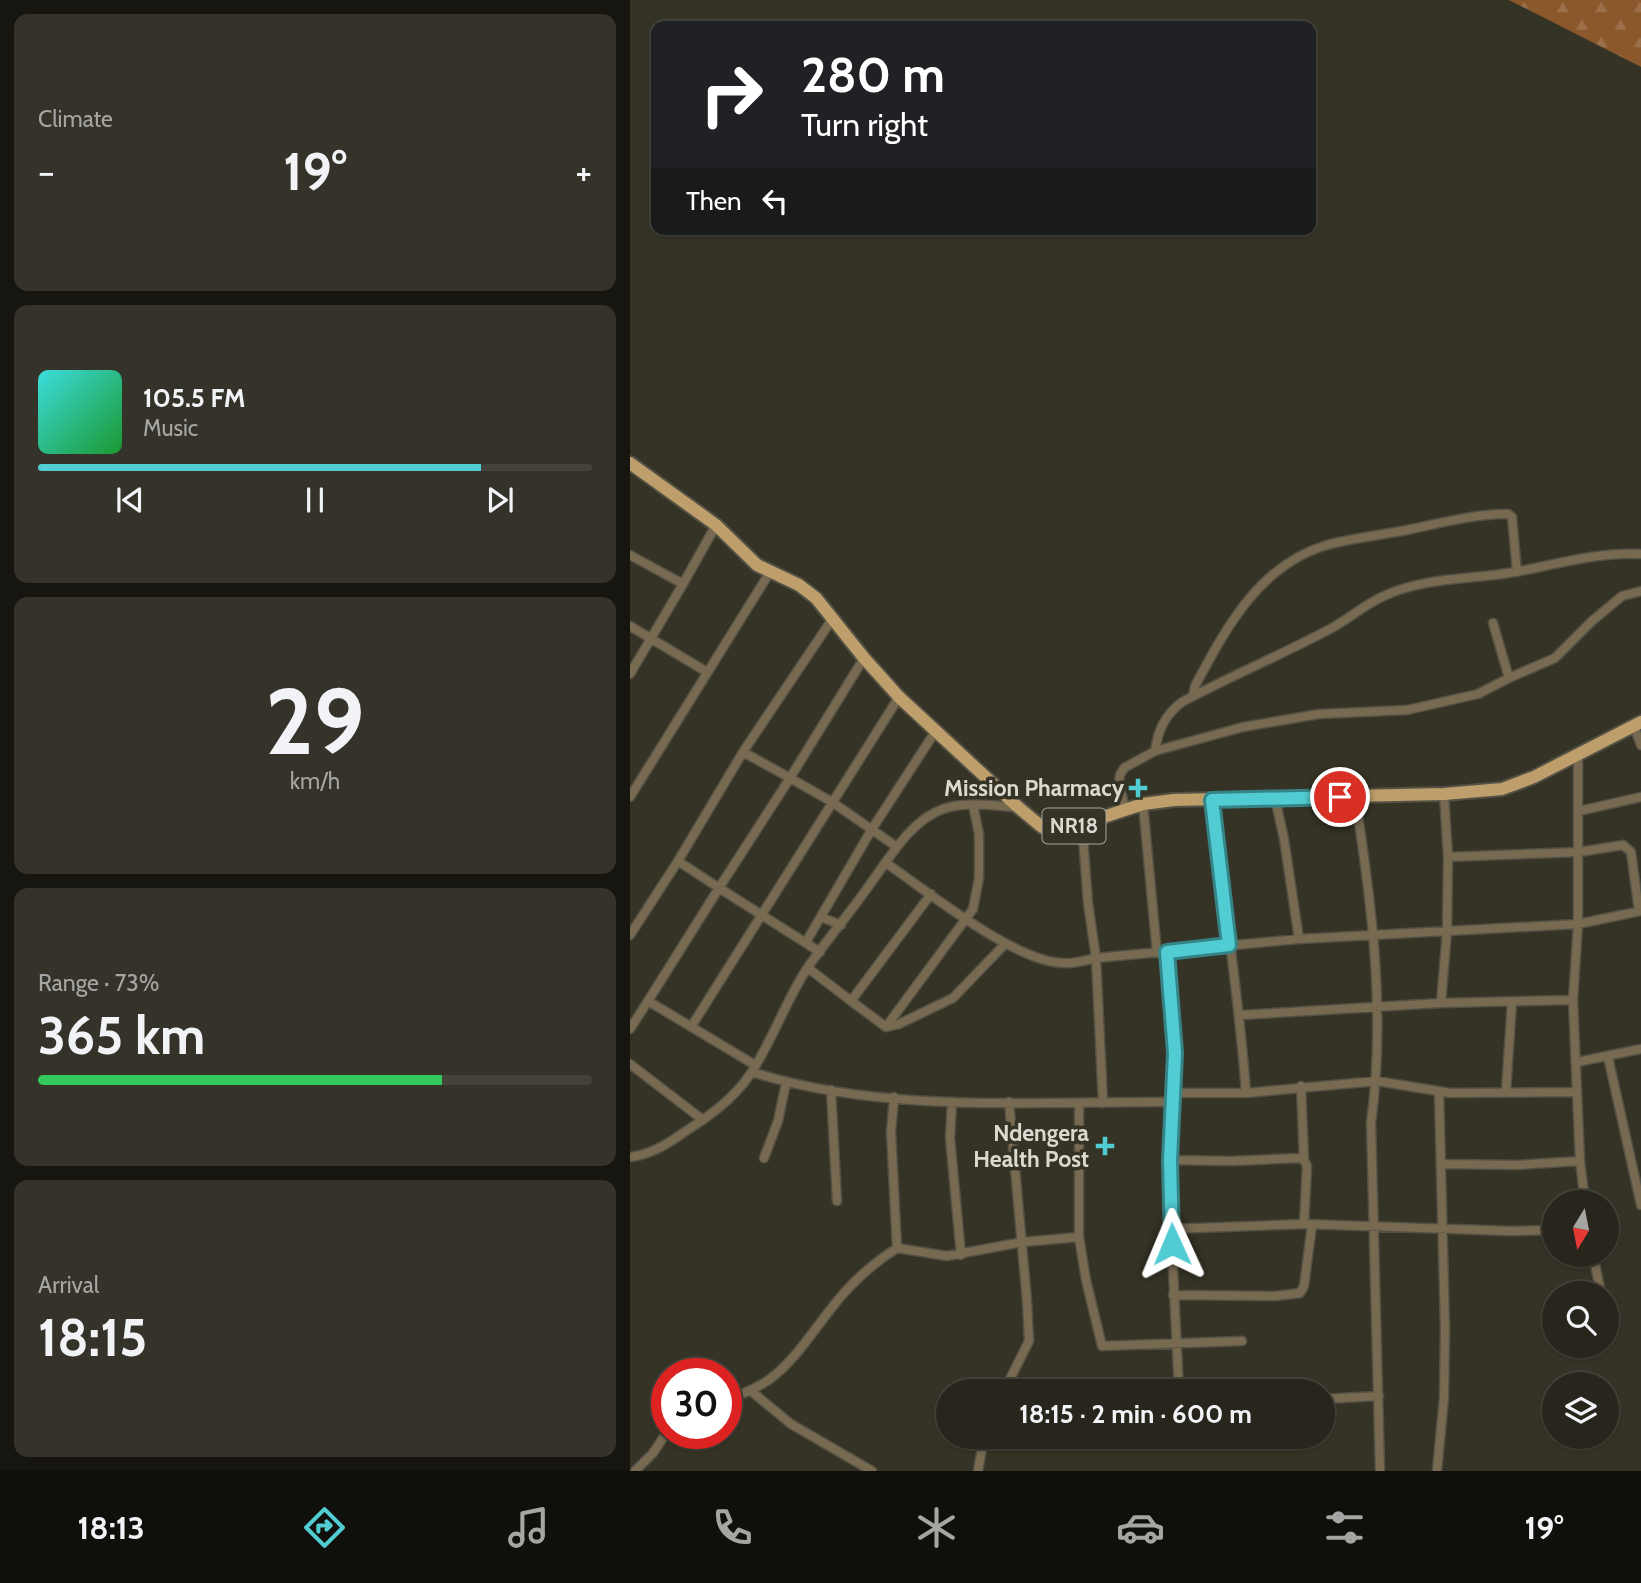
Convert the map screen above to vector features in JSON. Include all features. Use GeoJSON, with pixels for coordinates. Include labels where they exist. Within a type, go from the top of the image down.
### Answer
{"type":"FeatureCollection","features":[{"type":"Feature","properties":{"kind":"main road","name":"NR18"},"geometry":{"type":"LineString","coordinates":[[630,463],[716,525],[757,565],[799,585],[816,598],[899,697],[1035,822],[1049,829],[1082,824],[1143,804],[1174,800],[1444,794],[1502,789],[1534,777],[1638,724]]}},
{"type":"Feature","properties":{"kind":"street"},"geometry":{"type":"LineString","coordinates":[[1193,696],[1195,686],[1234,620],[1269,576],[1296,558],[1326,546],[1508,514],[1512,517],[1517,572]]}},
{"type":"Feature","properties":{"kind":"street"},"geometry":{"type":"LineString","coordinates":[[630,674],[716,525]]}},
{"type":"Feature","properties":{"kind":"street"},"geometry":{"type":"LineString","coordinates":[[1155,751],[1157,735],[1171,710],[1193,696],[1330,629],[1385,596],[1416,586],[1517,572],[1573,559],[1618,553],[1641,554]]}},
{"type":"Feature","properties":{"kind":"street"},"geometry":{"type":"LineString","coordinates":[[630,555],[683,584]]}},
{"type":"Feature","properties":{"kind":"street"},"geometry":{"type":"LineString","coordinates":[[630,797],[634,781],[770,572]]}},
{"type":"Feature","properties":{"kind":"street"},"geometry":{"type":"LineString","coordinates":[[1125,810],[1120,775],[1124,768],[1155,751],[1243,727],[1319,714],[1407,710],[1478,694],[1555,658],[1622,596],[1641,591]]}},
{"type":"Feature","properties":{"kind":"street"},"geometry":{"type":"LineString","coordinates":[[630,935],[743,752],[833,618]]}},
{"type":"Feature","properties":{"kind":"street"},"geometry":{"type":"LineString","coordinates":[[1493,623],[1509,678]]}},
{"type":"Feature","properties":{"kind":"street"},"geometry":{"type":"LineString","coordinates":[[630,626],[707,672]]}},
{"type":"Feature","properties":{"kind":"street"},"geometry":{"type":"LineString","coordinates":[[630,1029],[864,658]]}},
{"type":"Feature","properties":{"kind":"street"},"geometry":{"type":"LineString","coordinates":[[691,1027],[899,697]]}},
{"type":"Feature","properties":{"kind":"street"},"geometry":{"type":"LineString","coordinates":[[1638,724],[1641,745]]}},
{"type":"Feature","properties":{"kind":"street"},"geometry":{"type":"LineString","coordinates":[[806,942],[872,830],[935,732]]}},
{"type":"Feature","properties":{"kind":"street"},"geometry":{"type":"LineString","coordinates":[[743,752],[832,802],[897,847]]}},
{"type":"Feature","properties":{"kind":"street"},"geometry":{"type":"LineString","coordinates":[[1578,754],[1578,924],[1573,1000],[1584,1190]]}},
{"type":"Feature","properties":{"kind":"street"},"geometry":{"type":"LineString","coordinates":[[1441,1003],[1447,931],[1448,857],[1444,794]]}},
{"type":"Feature","properties":{"kind":"street"},"geometry":{"type":"LineString","coordinates":[[1355,796],[1374,936],[1379,1007],[1377,1081],[1371,1124],[1380,1471]]}},
{"type":"Feature","properties":{"kind":"street"},"geometry":{"type":"LineString","coordinates":[[1579,811],[1641,797]]}},
{"type":"Feature","properties":{"kind":"street"},"geometry":{"type":"LineString","coordinates":[[1275,798],[1299,939]]}},
{"type":"Feature","properties":{"kind":"street"},"geometry":{"type":"LineString","coordinates":[[1212,800],[1229,945],[1241,1015],[1246,1093]]}},
{"type":"Feature","properties":{"kind":"street"},"geometry":{"type":"LineString","coordinates":[[1143,804],[1157,953]]}},
{"type":"Feature","properties":{"kind":"street"},"geometry":{"type":"LineString","coordinates":[[630,1157],[667,1144],[727,1101],[753,1069],[785,1005],[808,968],[897,847],[930,815],[946,808],[973,805],[1018,807]]}},
{"type":"Feature","properties":{"kind":"street"},"geometry":{"type":"LineString","coordinates":[[886,1027],[976,902],[979,834],[973,805]]}},
{"type":"Feature","properties":{"kind":"street"},"geometry":{"type":"LineString","coordinates":[[1082,824],[1088,903],[1096,958],[1102,1103]]}},
{"type":"Feature","properties":{"kind":"street"},"geometry":{"type":"LineString","coordinates":[[886,863],[1004,944],[1056,963],[1067,964],[1096,958],[1299,939],[1578,924],[1640,911],[1632,852],[1623,845],[1579,852],[1448,857]]}},
{"type":"Feature","properties":{"kind":"street"},"geometry":{"type":"LineString","coordinates":[[678,861],[820,952]]}},
{"type":"Feature","properties":{"kind":"street"},"geometry":{"type":"LineString","coordinates":[[851,1001],[931,894]]}},
{"type":"Feature","properties":{"kind":"street"},"geometry":{"type":"LineString","coordinates":[[821,917],[841,925]]}},
{"type":"Feature","properties":{"kind":"street"},"geometry":{"type":"LineString","coordinates":[[808,968],[886,1027],[899,1024],[953,998],[1004,944]]}},
{"type":"Feature","properties":{"kind":"street"},"geometry":{"type":"LineString","coordinates":[[1167,952],[1175,1053],[1170,1160],[1178,1379]]}},
{"type":"Feature","properties":{"kind":"street"},"geometry":{"type":"LineString","coordinates":[[1241,1015],[1441,1003],[1573,1000]]}},
{"type":"Feature","properties":{"kind":"street"},"geometry":{"type":"LineString","coordinates":[[648,1001],[753,1069],[786,1083],[894,1097],[952,1101],[1102,1103],[1377,1081],[1439,1092],[1577,1092]]}},
{"type":"Feature","properties":{"kind":"street"},"geometry":{"type":"LineString","coordinates":[[1506,1092],[1513,1002]]}},
{"type":"Feature","properties":{"kind":"street"},"geometry":{"type":"LineString","coordinates":[[1577,1062],[1641,1049]]}},
{"type":"Feature","properties":{"kind":"street"},"geometry":{"type":"LineString","coordinates":[[1608,1057],[1639,1185],[1641,1205]]}},
{"type":"Feature","properties":{"kind":"street"},"geometry":{"type":"LineString","coordinates":[[630,1064],[704,1120]]}},
{"type":"Feature","properties":{"kind":"street"},"geometry":{"type":"LineString","coordinates":[[764,1158],[778,1121],[786,1083]]}},
{"type":"Feature","properties":{"kind":"street"},"geometry":{"type":"LineString","coordinates":[[1173,1295],[1276,1296],[1300,1293],[1304,1286],[1308,1224],[1301,1086]]}},
{"type":"Feature","properties":{"kind":"street"},"geometry":{"type":"LineString","coordinates":[[831,1090],[837,1201]]}},
{"type":"Feature","properties":{"kind":"street"},"geometry":{"type":"LineString","coordinates":[[1437,1471],[1444,1398],[1439,1092]]}},
{"type":"Feature","properties":{"kind":"street"},"geometry":{"type":"LineString","coordinates":[[894,1097],[891,1132],[897,1248]]}},
{"type":"Feature","properties":{"kind":"street"},"geometry":{"type":"LineString","coordinates":[[952,1101],[950,1139],[961,1255]]}},
{"type":"Feature","properties":{"kind":"street"},"geometry":{"type":"LineString","coordinates":[[1009,1102],[1023,1242],[1029,1340],[1010,1379]]}},
{"type":"Feature","properties":{"kind":"street"},"geometry":{"type":"LineString","coordinates":[[1079,1103],[1079,1237],[1102,1346],[1242,1341]]}},
{"type":"Feature","properties":{"kind":"street"},"geometry":{"type":"LineString","coordinates":[[1170,1160],[1304,1160]]}},
{"type":"Feature","properties":{"kind":"street"},"geometry":{"type":"LineString","coordinates":[[1441,1164],[1518,1165],[1580,1161]]}},
{"type":"Feature","properties":{"kind":"street"},"geometry":{"type":"LineString","coordinates":[[1171,1229],[1308,1224],[1542,1230]]}},
{"type":"Feature","properties":{"kind":"street"},"geometry":{"type":"LineString","coordinates":[[742,1395],[770,1379],[798,1352],[852,1285],[897,1248],[947,1256],[1023,1242],[1079,1237]]}},
{"type":"Feature","properties":{"kind":"street"},"geometry":{"type":"LineString","coordinates":[[751,1391],[791,1424],[873,1471]]}},
{"type":"Feature","properties":{"kind":"street"},"geometry":{"type":"LineString","coordinates":[[1335,1398],[1379,1396]]}},
{"type":"Feature","properties":{"kind":"street"},"geometry":{"type":"LineString","coordinates":[[630,1466],[635,1471],[656,1449]]}},
{"type":"Feature","properties":{"kind":"street"},"geometry":{"type":"LineString","coordinates":[[978,1471],[982,1449]]}},
{"type":"Feature","properties":{"kind":"green space"},"geometry":{"type":"Polygon","coordinates":[[[1509,0],[1641,0],[1641,67],[1509,0]]]}},
{"type":"Feature","properties":{"kind":"place","name":"Mission Pharmacy"},"geometry":{"type":"Point","coordinates":[1138,788]}},
{"type":"Feature","properties":{"kind":"place","name":"Ndengera Health Post"},"geometry":{"type":"Point","coordinates":[1105,1146]}},
{"type":"Feature","properties":{"kind":"route"},"geometry":{"type":"LineString","coordinates":[[1172,1244],[1170,1160],[1175,1053],[1167,952],[1229,945],[1212,800],[1340,797]]}}]}
